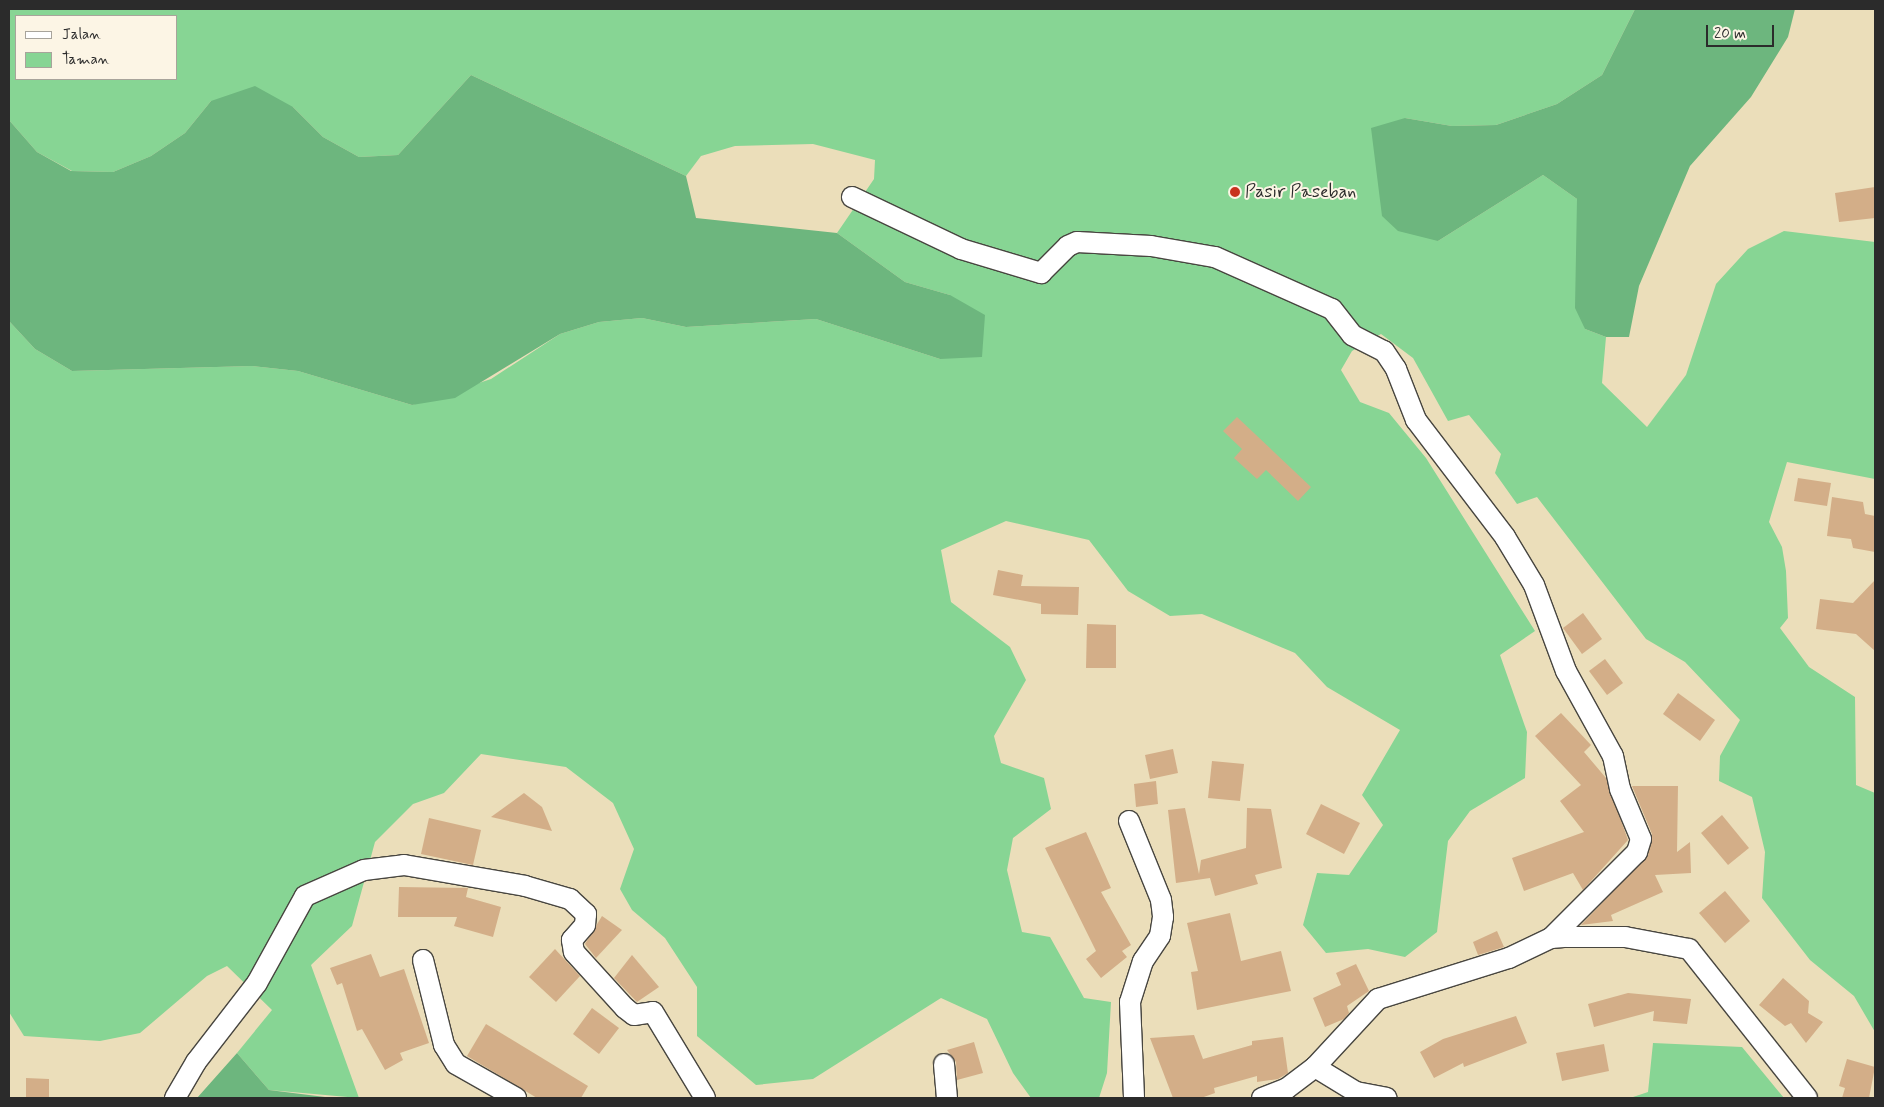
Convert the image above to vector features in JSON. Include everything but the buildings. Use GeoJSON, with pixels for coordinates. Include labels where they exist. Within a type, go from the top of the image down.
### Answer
{"type":"FeatureCollection","features":[{"type":"Feature","properties":{"kind":"street"},"geometry":{"type":"LineString","coordinates":[[852,196],[961,249],[1041,273],[1068,246],[1078,242],[1166,248],[1215,257],[1332,309],[1352,335],[1384,351],[1396,369],[1416,420],[1505,537],[1534,585],[1566,671],[1613,756],[1620,788],[1641,839],[1637,852],[1551,938],[1509,958],[1378,999],[1315,1067],[1286,1090],[1262,1098]]}},
{"type":"Feature","properties":{"kind":"street"},"geometry":{"type":"LineString","coordinates":[[1129,820],[1161,900],[1163,917],[1160,936],[1143,961],[1130,1002],[1134,1098]]}},
{"type":"Feature","properties":{"kind":"street"},"geometry":{"type":"LineString","coordinates":[[176,1098],[196,1062],[257,982],[305,896],[364,870],[404,864],[524,886],[570,899],[586,914],[585,925],[572,940],[574,952],[625,1008],[634,1014],[653,1012],[705,1098]]}},
{"type":"Feature","properties":{"kind":"street"},"geometry":{"type":"LineString","coordinates":[[1551,938],[1625,937],[1689,949],[1807,1098]]}},
{"type":"Feature","properties":{"kind":"street"},"geometry":{"type":"LineString","coordinates":[[423,960],[444,1045],[456,1064],[516,1098]]}},
{"type":"Feature","properties":{"kind":"street"},"geometry":{"type":"LineString","coordinates":[[944,1064],[947,1098]]}},
{"type":"Feature","properties":{"kind":"street"},"geometry":{"type":"LineString","coordinates":[[1315,1067],[1356,1092],[1386,1098]]}},
{"type":"Feature","properties":{"kind":"green space"},"geometry":{"type":"Polygon","coordinates":[[[9,9],[1635,9],[1602,75],[1557,104],[1496,125],[1452,126],[1405,118],[1438,241],[1543,175],[1577,199],[1585,329],[1606,337],[1602,383],[1647,427],[1686,375],[1716,284],[1748,249],[1784,231],[1875,242],[1875,479],[1787,462],[1769,522],[1782,547],[1786,571],[1788,618],[1780,628],[1809,667],[1855,697],[1856,785],[1875,793],[1875,1032],[1854,996],[1810,960],[1762,898],[1765,852],[1752,797],[1719,781],[1720,756],[1740,720],[1685,662],[1646,639],[1537,497],[1517,504],[1495,473],[1501,454],[1469,415],[1448,421],[1413,358],[1381,334],[1352,351],[1341,370],[1360,402],[1389,413],[1426,458],[1535,631],[1500,655],[1527,732],[1525,778],[1470,811],[1448,841],[1437,932],[1405,957],[1368,949],[1326,953],[1303,925],[1317,873],[1349,875],[1383,825],[1362,795],[1400,730],[1327,687],[1295,653],[1202,614],[1170,616],[1128,591],[1089,540],[1006,521],[941,550],[951,602],[1010,647],[1026,680],[994,736],[1001,763],[1044,778],[1051,809],[1013,838],[1007,870],[1022,932],[1050,937],[1084,998],[1111,1002],[1107,1073],[1099,1098],[1031,1098],[1013,1073],[987,1019],[941,998],[813,1079],[756,1085],[697,1036],[697,987],[665,938],[632,910],[620,889],[634,849],[613,803],[566,767],[481,754],[444,793],[413,804],[375,842],[352,926],[311,965],[359,1098],[269,1090],[237,1053],[272,1010],[227,966],[207,976],[140,1033],[100,1041],[24,1036],[9,1012],[9,321],[35,349],[72,371],[252,366],[298,371],[412,405],[491,379],[560,334],[599,322],[642,318],[686,327],[816,319],[940,359],[950,295],[905,282],[837,233],[874,179],[875,160],[813,144],[735,146],[701,156],[686,176],[471,75],[398,155],[359,157],[323,137],[293,107],[211,101],[185,133],[151,156],[113,172],[72,171],[37,152],[9,120],[9,9]]]}},
{"type":"Feature","properties":{"kind":"green space"},"geometry":{"type":"Polygon","coordinates":[[[1635,9],[1795,9],[1788,37],[1751,97],[1690,166],[1639,286],[1629,337],[1606,337],[1585,329],[1575,308],[1577,199],[1543,175],[1438,241],[1398,231],[1382,216],[1371,128],[1405,118],[1452,126],[1496,125],[1557,104],[1602,75],[1635,9]]]}},
{"type":"Feature","properties":{"kind":"green space"},"geometry":{"type":"Polygon","coordinates":[[[471,75],[686,176],[696,218],[837,233],[905,282],[950,295],[985,315],[982,357],[940,359],[816,319],[686,327],[642,318],[599,322],[560,334],[455,398],[412,405],[298,371],[252,366],[72,371],[35,349],[9,321],[9,120],[37,152],[71,171],[113,172],[151,156],[185,133],[211,101],[255,86],[293,107],[323,137],[359,157],[398,155],[471,75]]]}},
{"type":"Feature","properties":{"kind":"green space"},"geometry":{"type":"Polygon","coordinates":[[[1653,1043],[1742,1047],[1784,1098],[1630,1098],[1648,1092],[1653,1043]]]}},
{"type":"Feature","properties":{"kind":"green space"},"geometry":{"type":"Polygon","coordinates":[[[237,1053],[269,1090],[333,1098],[197,1098],[237,1053]]]}},
{"type":"Feature","properties":{"kind":"place","name":"Pasir Paseban"},"geometry":{"type":"Point","coordinates":[1235,192]}}]}
